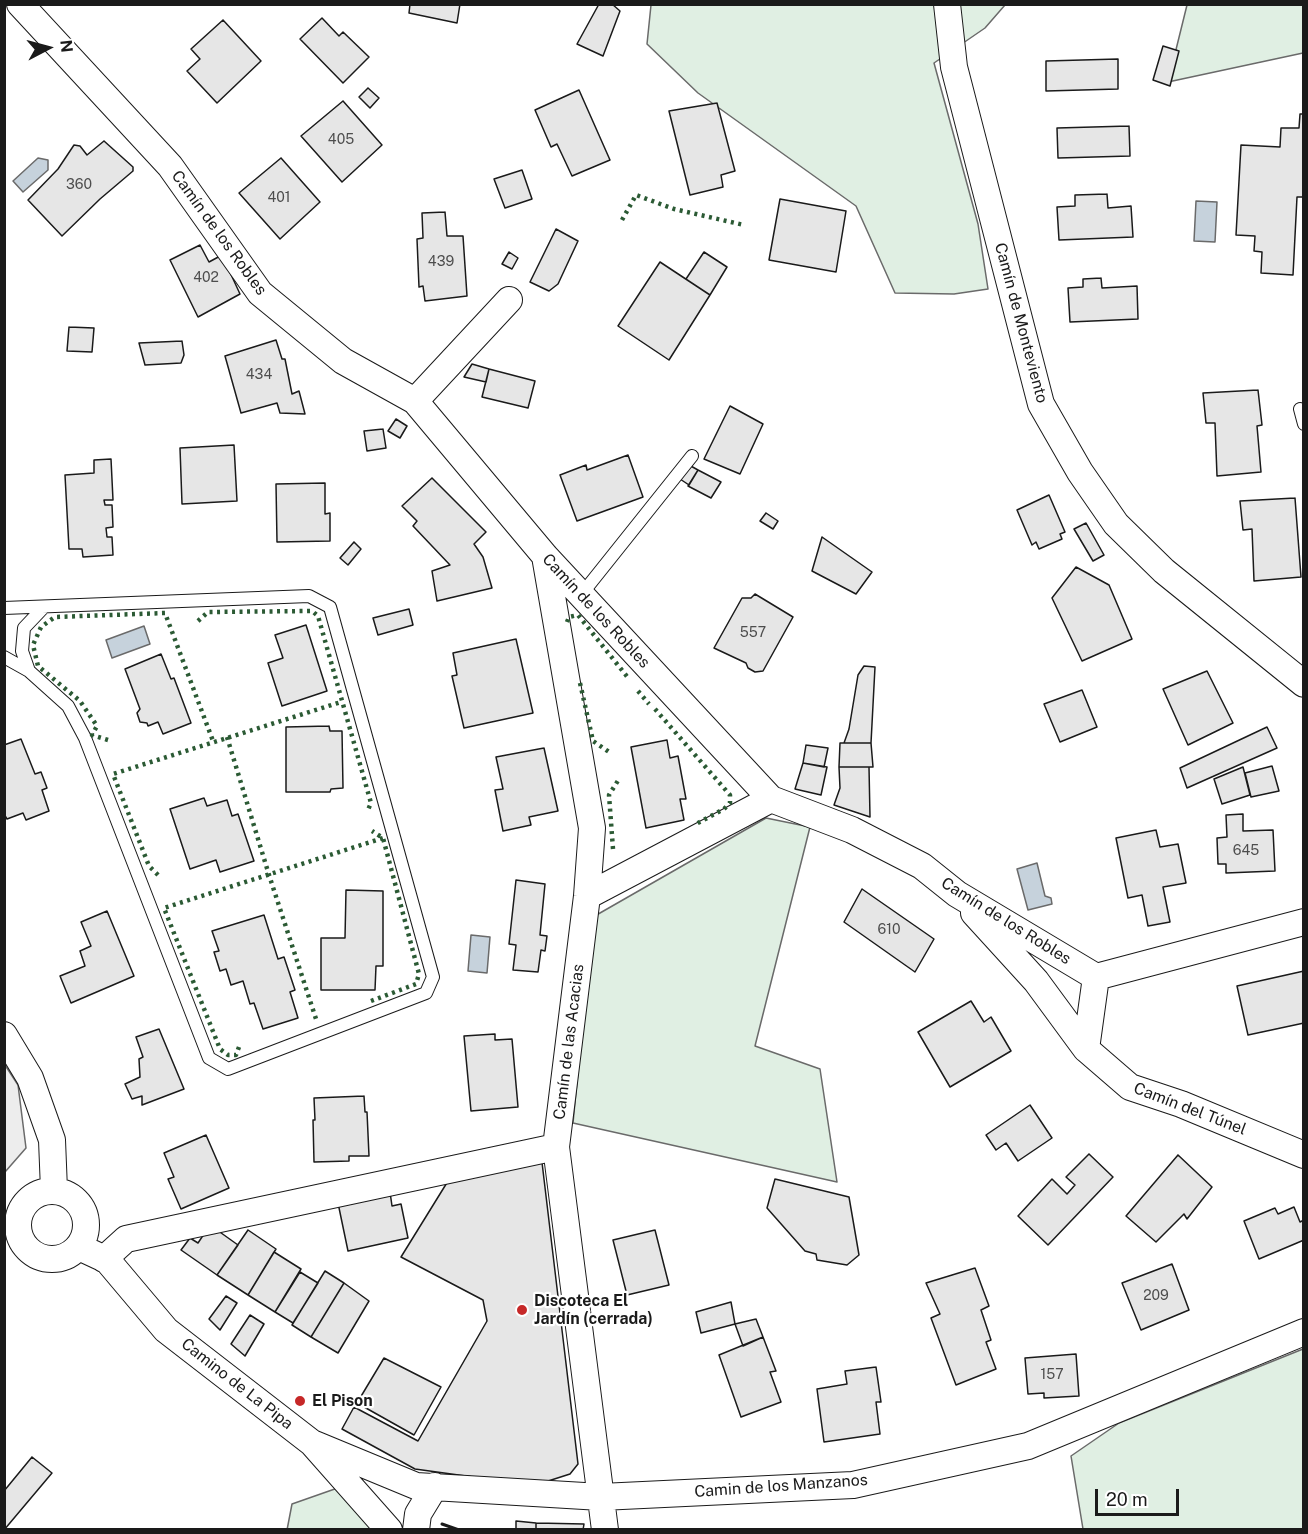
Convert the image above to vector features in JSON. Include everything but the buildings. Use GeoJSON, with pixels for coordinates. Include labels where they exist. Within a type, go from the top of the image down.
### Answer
{"type":"FeatureCollection","features":[{"type":"Feature","properties":{"kind":"street","name":"Camín de los Robles"},"geometry":{"type":"LineString","coordinates":[[20,4],[170,166],[260,293],[343,361],[415,401],[545,556],[771,799],[852,830],[922,866],[957,894],[1096,977]]}},
{"type":"Feature","properties":{"kind":"street","name":"Camín de Monteviento"},"geometry":{"type":"LineString","coordinates":[[947,4],[954,67],[1041,404],[1080,472],[1116,524],[1164,571],[1304,684]]}},
{"type":"Feature","properties":{"kind":"street"},"geometry":{"type":"LineString","coordinates":[[415,401],[510,300]]}},
{"type":"Feature","properties":{"kind":"street","name":"Camín de las Acacias"},"geometry":{"type":"LineString","coordinates":[[545,556],[592,828],[587,896],[556,1147],[605,1530]]}},
{"type":"Feature","properties":{"kind":"street"},"geometry":{"type":"LineString","coordinates":[[587,896],[771,799]]}},
{"type":"Feature","properties":{"kind":"street","name":"Camín del Túnel"},"geometry":{"type":"LineString","coordinates":[[957,894],[1036,981],[1086,1049],[1130,1087],[1180,1104],[1304,1155]]}},
{"type":"Feature","properties":{"kind":"street"},"geometry":{"type":"LineString","coordinates":[[1086,1049],[1096,977],[1304,922]]}},
{"type":"Feature","properties":{"kind":"street"},"geometry":{"type":"LineString","coordinates":[[4,1035],[30,1078],[52,1140],[54,1190]]}},
{"type":"Feature","properties":{"kind":"street"},"geometry":{"type":"LineString","coordinates":[[104,1259],[126,1239],[556,1147]]}},
{"type":"Feature","properties":{"kind":"street"},"geometry":{"type":"LineString","coordinates":[[54,1190],[72,1196],[84,1211],[86,1230],[79,1247],[60,1259],[38,1257],[21,1242],[11,1219],[37,1193],[54,1190]]}},
{"type":"Feature","properties":{"kind":"street","name":"Camino de La Pipa"},"geometry":{"type":"LineString","coordinates":[[79,1247],[104,1259],[166,1330],[312,1443],[389,1530]]}},
{"type":"Feature","properties":{"kind":"street","name":"Camin de los Manzanos"},"geometry":{"type":"LineString","coordinates":[[312,1443],[416,1486],[602,1497],[853,1485],[1028,1446],[1304,1332]]}},
{"type":"Feature","properties":{"kind":"street"},"geometry":{"type":"LineString","coordinates":[[416,1530],[418,1514],[435,1486]]}},
{"type":"Feature","properties":{"kind":"lane"},"geometry":{"type":"LineString","coordinates":[[1300,410],[1304,424]]}},
{"type":"Feature","properties":{"kind":"lane"},"geometry":{"type":"LineString","coordinates":[[581,595],[692,456]]}},
{"type":"Feature","properties":{"kind":"lane"},"geometry":{"type":"LineString","coordinates":[[4,608],[309,596],[330,607],[433,977],[426,993],[228,1069],[209,1058],[85,738],[68,706],[28,670],[4,657]]}},
{"type":"Feature","properties":{"kind":"lane"},"geometry":{"type":"LineString","coordinates":[[28,670],[22,651],[24,628],[43,608]]}},
{"type":"Feature","properties":{"kind":"green space"},"geometry":{"type":"Polygon","coordinates":[[[651,5],[1005,5],[985,28],[934,63],[978,224],[988,289],[954,294],[895,293],[856,206],[698,93],[647,44],[651,5]]]}},
{"type":"Feature","properties":{"kind":"green space"},"geometry":{"type":"Polygon","coordinates":[[[1187,5],[1303,5],[1303,53],[1168,82],[1187,5]]]}},
{"type":"Feature","properties":{"kind":"green space"},"geometry":{"type":"Polygon","coordinates":[[[766,818],[810,827],[755,1046],[820,1069],[837,1182],[573,1123],[593,917],[766,818]]]}},
{"type":"Feature","properties":{"kind":"green space"},"geometry":{"type":"Polygon","coordinates":[[[1303,1349],[1303,1529],[1083,1529],[1071,1456],[1119,1423],[1303,1349]]]}},
{"type":"Feature","properties":{"kind":"green space"},"geometry":{"type":"Polygon","coordinates":[[[349,1484],[389,1530],[287,1530],[292,1504],[349,1484]]]}},
{"type":"Feature","properties":{"kind":"shaded area"},"geometry":{"type":"Polygon","coordinates":[[[38,158],[48,160],[48,170],[23,192],[13,181],[38,158]]]}},
{"type":"Feature","properties":{"kind":"shaded area"},"geometry":{"type":"Polygon","coordinates":[[[1196,201],[1217,202],[1215,242],[1194,241],[1196,201]]]}},
{"type":"Feature","properties":{"kind":"shaded area"},"geometry":{"type":"Polygon","coordinates":[[[144,626],[150,644],[112,658],[106,640],[144,626]]]}},
{"type":"Feature","properties":{"kind":"shaded area"},"geometry":{"type":"Polygon","coordinates":[[[1037,863],[1045,896],[1051,898],[1052,904],[1028,910],[1017,869],[1037,863]]]}},
{"type":"Feature","properties":{"kind":"shaded area"},"geometry":{"type":"Polygon","coordinates":[[[471,935],[490,937],[487,973],[468,971],[471,935]]]}},
{"type":"Feature","properties":{"kind":"shaded area"},"geometry":{"type":"Polygon","coordinates":[[[5,1065],[18,1085],[26,1148],[5,1172],[5,1065]]]}},
{"type":"Feature","properties":{"kind":"hedge"},"geometry":{"type":"LineString","coordinates":[[622,220],[636,195],[674,209],[744,225]]}},
{"type":"Feature","properties":{"kind":"hedge"},"geometry":{"type":"LineString","coordinates":[[198,621],[208,612],[312,611],[318,616],[371,803],[367,812]]}},
{"type":"Feature","properties":{"kind":"hedge"},"geometry":{"type":"LineString","coordinates":[[108,740],[92,735],[97,726],[80,701],[38,666],[33,645],[41,627],[55,617],[165,613],[213,741]]}},
{"type":"Feature","properties":{"kind":"hedge"},"geometry":{"type":"LineString","coordinates":[[567,622],[569,617],[578,615],[629,679]]}},
{"type":"Feature","properties":{"kind":"hedge"},"geometry":{"type":"LineString","coordinates":[[580,683],[593,741],[612,754]]}},
{"type":"Feature","properties":{"kind":"hedge"},"geometry":{"type":"LineString","coordinates":[[638,691],[649,704]]}},
{"type":"Feature","properties":{"kind":"hedge"},"geometry":{"type":"LineString","coordinates":[[158,875],[149,866],[113,774],[341,702]]}},
{"type":"Feature","properties":{"kind":"hedge"},"geometry":{"type":"LineString","coordinates":[[655,709],[730,795],[730,803],[724,809],[696,824]]}},
{"type":"Feature","properties":{"kind":"hedge"},"geometry":{"type":"LineString","coordinates":[[227,737],[317,1022]]}},
{"type":"Feature","properties":{"kind":"hedge"},"geometry":{"type":"LineString","coordinates":[[613,849],[609,795],[619,779]]}},
{"type":"Feature","properties":{"kind":"hedge"},"geometry":{"type":"LineString","coordinates":[[371,1001],[416,984],[419,974],[383,838],[372,831]]}},
{"type":"Feature","properties":{"kind":"hedge"},"geometry":{"type":"LineString","coordinates":[[239,1047],[236,1055],[228,1055],[220,1049],[164,908],[383,838]]}},
{"type":"Feature","properties":{"kind":"wall"},"geometry":{"type":"LineString","coordinates":[[442,1524],[459,1530]]}},
{"type":"Feature","properties":{"kind":"place","name":"Discoteca El Jardín (cerrada)"},"geometry":{"type":"Point","coordinates":[522,1310]}},
{"type":"Feature","properties":{"kind":"place","name":"El Pison"},"geometry":{"type":"Point","coordinates":[300,1401]}}]}
